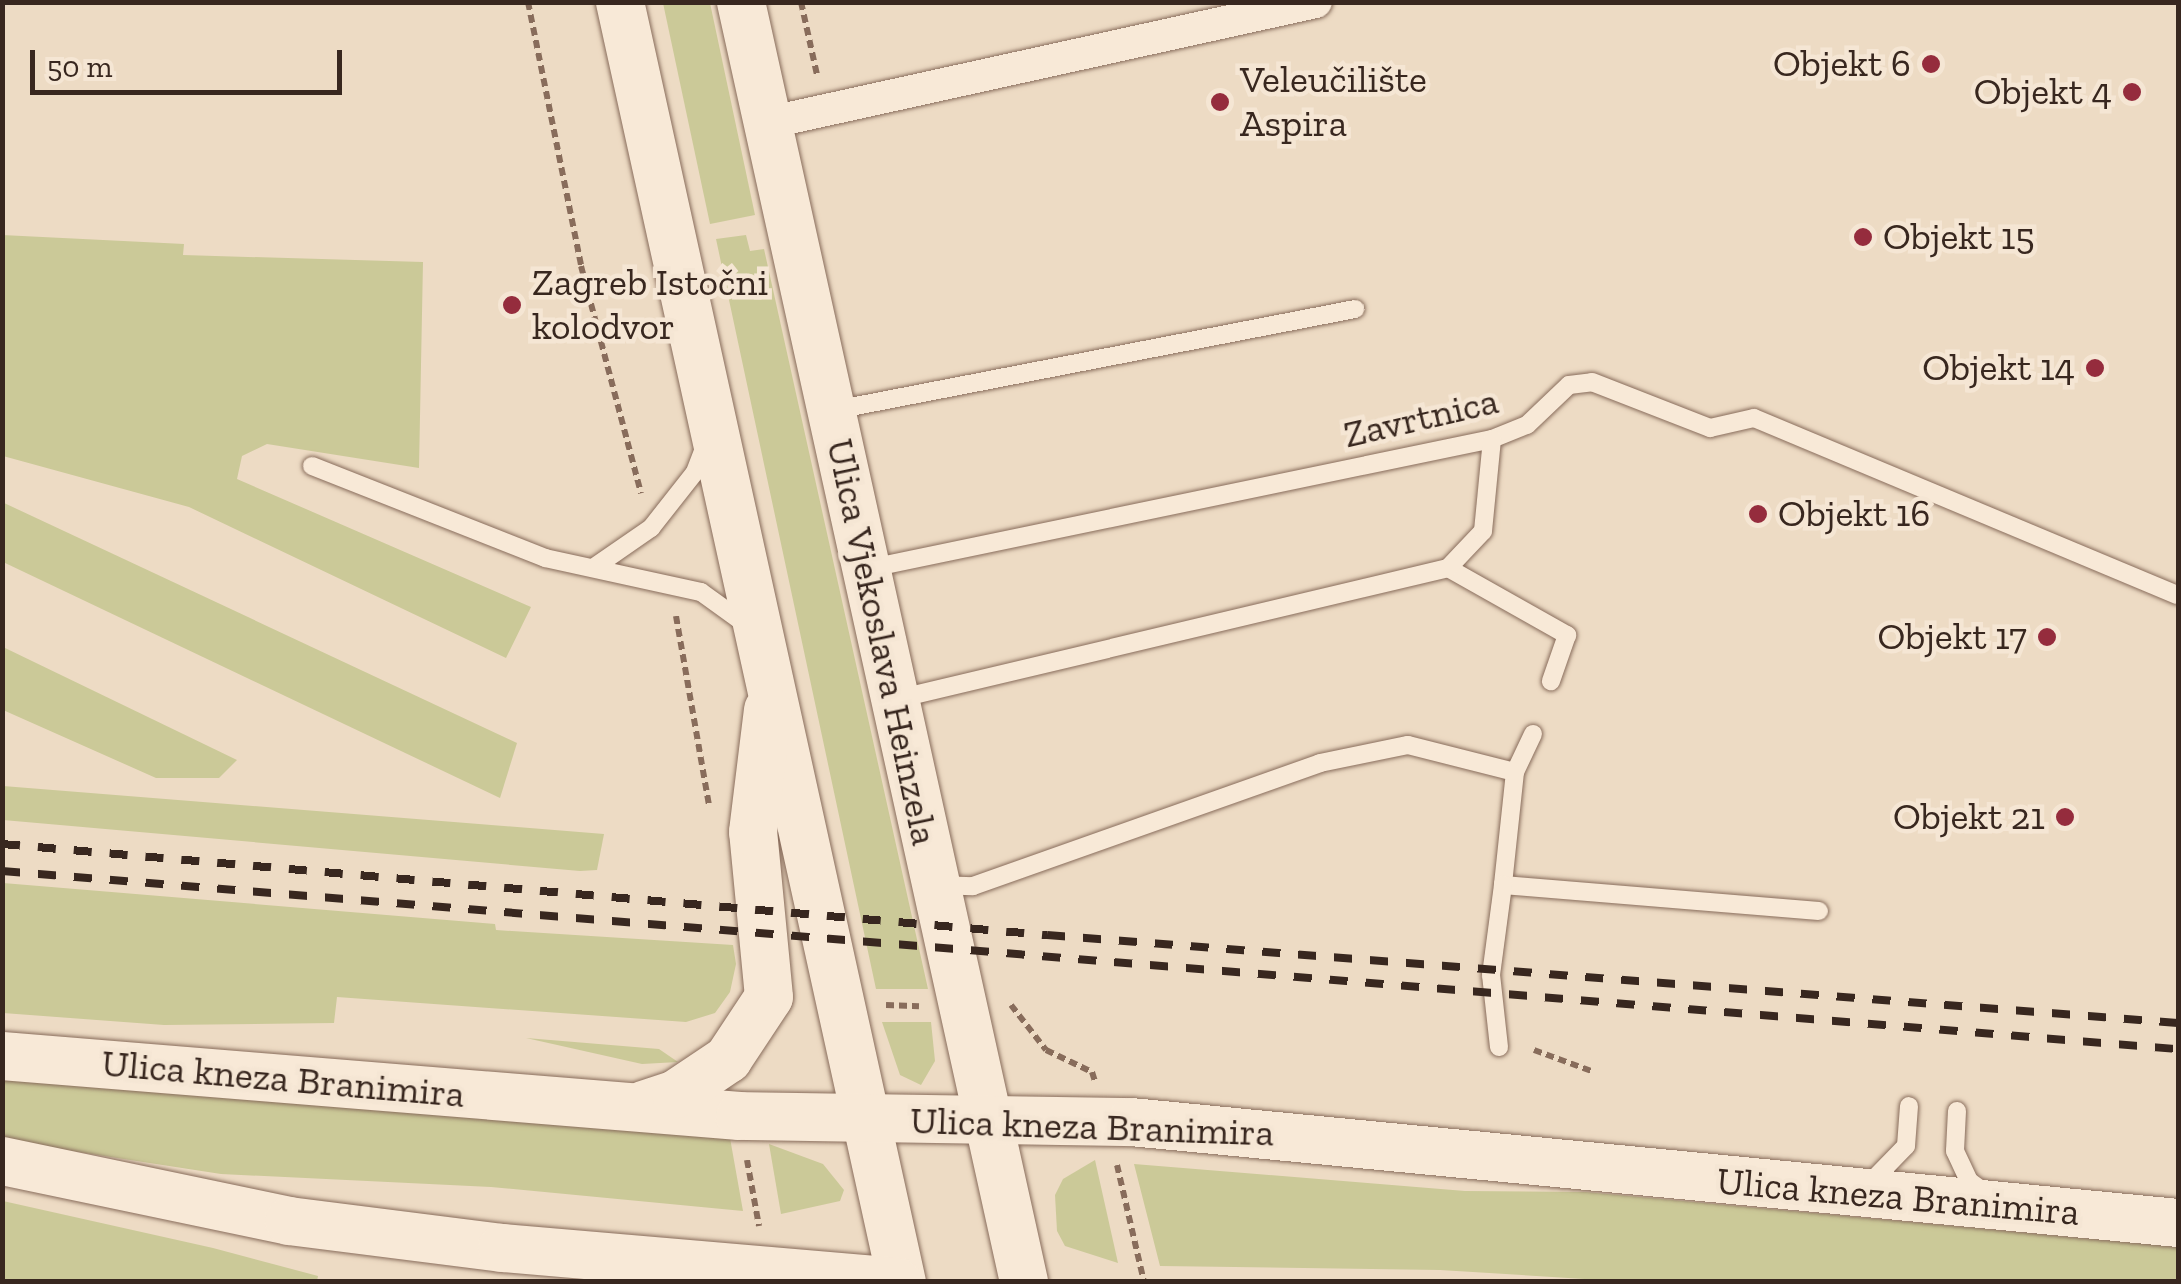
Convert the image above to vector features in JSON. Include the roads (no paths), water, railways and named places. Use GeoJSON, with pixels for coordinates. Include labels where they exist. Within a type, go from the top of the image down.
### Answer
{"type":"FeatureCollection","features":[{"type":"Feature","properties":{"kind":"main road"},"geometry":{"type":"LineString","coordinates":[[2,1161],[288,1222],[502,1248],[900,1282],[764,646],[620,2]]}},
{"type":"Feature","properties":{"kind":"main road","name":"Ulica Vjekoslava Heinzela"},"geometry":{"type":"LineString","coordinates":[[741,2],[1024,1282]]}},
{"type":"Feature","properties":{"kind":"main road"},"geometry":{"type":"LineString","coordinates":[[636,1108],[706,1078],[748,1038],[769,996],[753,832],[761,733],[774,692]]}},
{"type":"Feature","properties":{"kind":"main road","name":"Ulica kneza Branimira"},"geometry":{"type":"LineString","coordinates":[[2,1056],[636,1108],[864,1118],[1132,1122],[2178,1223]]}},
{"type":"Feature","properties":{"kind":"street"},"geometry":{"type":"LineString","coordinates":[[767,123],[1316,2]]}},
{"type":"Feature","properties":{"kind":"lane"},"geometry":{"type":"LineString","coordinates":[[833,410],[1355,309]]}},
{"type":"Feature","properties":{"kind":"lane","name":"Zavrtnica"},"geometry":{"type":"LineString","coordinates":[[866,570],[1492,440],[1527,425],[1569,385],[1592,382],[1710,428],[1754,418],[2178,596]]}},
{"type":"Feature","properties":{"kind":"lane"},"geometry":{"type":"LineString","coordinates":[[596,566],[651,528],[673,503],[695,472],[714,421]]}},
{"type":"Feature","properties":{"kind":"lane"},"geometry":{"type":"LineString","coordinates":[[896,699],[1448,568],[1483,531],[1492,440]]}},
{"type":"Feature","properties":{"kind":"lane"},"geometry":{"type":"LineString","coordinates":[[312,466],[545,558],[596,566],[701,592],[733,611],[764,646]]}},
{"type":"Feature","properties":{"kind":"lane"},"geometry":{"type":"LineString","coordinates":[[1448,568],[1567,635],[1551,681]]}},
{"type":"Feature","properties":{"kind":"lane"},"geometry":{"type":"LineString","coordinates":[[1499,1047],[1491,975],[1515,772],[1533,734]]}},
{"type":"Feature","properties":{"kind":"lane"},"geometry":{"type":"LineString","coordinates":[[934,885],[973,886],[1320,763],[1408,745],[1515,772]]}},
{"type":"Feature","properties":{"kind":"lane"},"geometry":{"type":"LineString","coordinates":[[1503,886],[1818,910]]}},
{"type":"Feature","properties":{"kind":"lane"},"geometry":{"type":"LineString","coordinates":[[1857,1192],[1885,1173],[1906,1146],[1909,1106]]}},
{"type":"Feature","properties":{"kind":"lane"},"geometry":{"type":"LineString","coordinates":[[1957,1110],[1955,1150],[1968,1181],[2004,1206]]}},
{"type":"Feature","properties":{"kind":"railway"},"geometry":{"type":"LineString","coordinates":[[2,844],[1047,935],[2178,1023]]}},
{"type":"Feature","properties":{"kind":"railway"},"geometry":{"type":"LineString","coordinates":[[2,871],[2178,1049]]}},
{"type":"Feature","properties":{"kind":"place","name":"Objekt 6"},"geometry":{"type":"Point","coordinates":[1931,64]}},
{"type":"Feature","properties":{"kind":"place","name":"Objekt 4"},"geometry":{"type":"Point","coordinates":[2132,92]}},
{"type":"Feature","properties":{"kind":"place","name":"Veleučilište Aspira"},"geometry":{"type":"Point","coordinates":[1220,102]}},
{"type":"Feature","properties":{"kind":"place","name":"Objekt 15"},"geometry":{"type":"Point","coordinates":[1863,237]}},
{"type":"Feature","properties":{"kind":"place","name":"Zagreb Istočni kolodvor"},"geometry":{"type":"Point","coordinates":[512,305]}},
{"type":"Feature","properties":{"kind":"place","name":"Objekt 14"},"geometry":{"type":"Point","coordinates":[2095,368]}},
{"type":"Feature","properties":{"kind":"place","name":"Objekt 16"},"geometry":{"type":"Point","coordinates":[1758,514]}},
{"type":"Feature","properties":{"kind":"place","name":"Objekt 17"},"geometry":{"type":"Point","coordinates":[2047,637]}},
{"type":"Feature","properties":{"kind":"place","name":"Objekt 21"},"geometry":{"type":"Point","coordinates":[2065,817]}}]}
